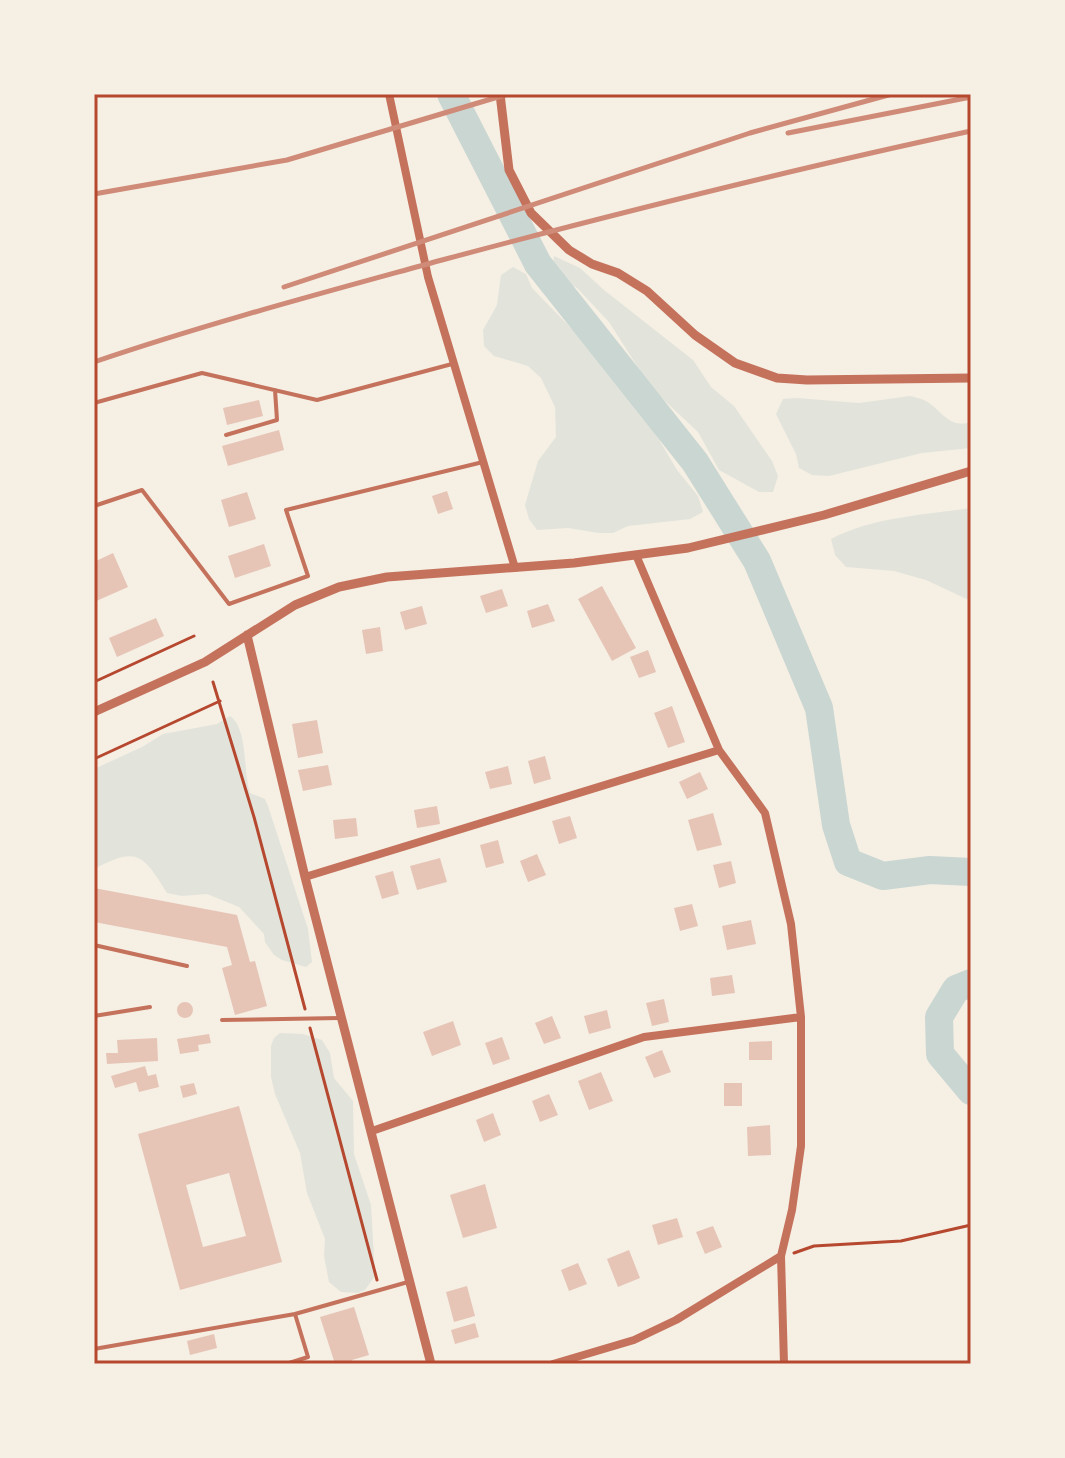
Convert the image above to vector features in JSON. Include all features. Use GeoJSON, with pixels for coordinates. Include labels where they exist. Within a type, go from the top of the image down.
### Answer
{"type":"FeatureCollection","features":[{"type":"Feature","properties":{"kind":"street"},"geometry":{"type":"LineString","coordinates":[[389,94],[428,277],[515,568]]}},
{"type":"Feature","properties":{"kind":"street"},"geometry":{"type":"LineString","coordinates":[[500,94],[509,170],[531,213],[569,250],[592,264],[618,273],[647,291],[695,335],[735,363],[777,378],[807,380],[971,378]]}},
{"type":"Feature","properties":{"kind":"street"},"geometry":{"type":"LineString","coordinates":[[94,712],[205,662],[295,605],[339,587],[387,577],[515,568],[688,548],[824,515],[971,471]]}},
{"type":"Feature","properties":{"kind":"street"},"geometry":{"type":"LineString","coordinates":[[636,555],[719,750],[765,813],[791,924],[801,1017],[801,1146],[792,1210],[781,1256],[784,1364]]}},
{"type":"Feature","properties":{"kind":"street"},"geometry":{"type":"LineString","coordinates":[[247,635],[305,877],[431,1364]]}},
{"type":"Feature","properties":{"kind":"street"},"geometry":{"type":"LineString","coordinates":[[305,877],[719,750]]}},
{"type":"Feature","properties":{"kind":"street"},"geometry":{"type":"LineString","coordinates":[[372,1131],[644,1037],[801,1017]]}},
{"type":"Feature","properties":{"kind":"street"},"geometry":{"type":"LineString","coordinates":[[557,1363],[634,1340],[676,1320],[781,1256]]}},
{"type":"Feature","properties":{"kind":"lane"},"geometry":{"type":"LineString","coordinates":[[94,403],[202,373],[317,400],[454,363]]}},
{"type":"Feature","properties":{"kind":"lane"},"geometry":{"type":"LineString","coordinates":[[226,435],[277,420],[275,390]]}},
{"type":"Feature","properties":{"kind":"lane"},"geometry":{"type":"LineString","coordinates":[[94,506],[142,490],[229,604],[308,576],[286,510],[483,462]]}},
{"type":"Feature","properties":{"kind":"lane"},"geometry":{"type":"LineString","coordinates":[[94,945],[187,966]]}},
{"type":"Feature","properties":{"kind":"lane"},"geometry":{"type":"LineString","coordinates":[[94,1016],[150,1007]]}},
{"type":"Feature","properties":{"kind":"lane"},"geometry":{"type":"LineString","coordinates":[[222,1020],[342,1018]]}},
{"type":"Feature","properties":{"kind":"lane"},"geometry":{"type":"LineString","coordinates":[[94,1349],[295,1314],[410,1282]]}},
{"type":"Feature","properties":{"kind":"lane"},"geometry":{"type":"LineString","coordinates":[[286,1364],[308,1357],[295,1314]]}},
{"type":"Feature","properties":{"kind":"path"},"geometry":{"type":"LineString","coordinates":[[94,682],[194,636]]}},
{"type":"Feature","properties":{"kind":"path"},"geometry":{"type":"LineString","coordinates":[[213,682],[254,817],[380,1290]]}},
{"type":"Feature","properties":{"kind":"path"},"geometry":{"type":"LineString","coordinates":[[94,759],[220,701]]}},
{"type":"Feature","properties":{"kind":"path"},"geometry":{"type":"LineString","coordinates":[[781,1256],[814,1246],[901,1241],[971,1225]]}},
{"type":"Feature","properties":{"kind":"shaded area"},"geometry":{"type":"Polygon","coordinates":[[[554,256],[580,268],[693,360],[711,387],[734,406],[772,461],[778,476],[773,492],[759,492],[719,470],[698,432],[651,388],[609,322],[577,288],[552,272],[554,256]]]}},
{"type":"Feature","properties":{"kind":"shaded area"},"geometry":{"type":"Polygon","coordinates":[[[513,267],[526,274],[532,288],[608,366],[624,392],[644,414],[677,470],[698,496],[703,512],[690,519],[628,526],[613,533],[568,528],[537,530],[529,519],[525,505],[538,461],[556,437],[555,407],[541,378],[528,366],[494,356],[484,346],[483,330],[497,305],[501,275],[513,267]]]}},
{"type":"Feature","properties":{"kind":"shaded area"},"geometry":{"type":"Polygon","coordinates":[[[910,396],[922,399],[951,421],[971,422],[971,448],[922,453],[829,476],[812,475],[799,468],[796,454],[776,414],[783,399],[859,403],[910,396]]]}},
{"type":"Feature","properties":{"kind":"shaded area"},"geometry":{"type":"Polygon","coordinates":[[[971,508],[971,601],[926,580],[894,571],[846,567],[835,555],[831,539],[864,526],[971,508]]]}},
{"type":"Feature","properties":{"kind":"shaded area"},"geometry":{"type":"Polygon","coordinates":[[[230,716],[240,730],[250,793],[265,799],[268,806],[308,929],[312,962],[306,967],[274,955],[265,942],[264,934],[239,907],[207,894],[182,896],[167,893],[152,870],[138,858],[120,858],[94,869],[94,769],[163,734],[217,724],[230,716]]]}},
{"type":"Feature","properties":{"kind":"shaded area"},"geometry":{"type":"Polygon","coordinates":[[[280,1033],[303,1034],[322,1040],[330,1053],[334,1078],[353,1101],[354,1154],[371,1205],[375,1276],[365,1290],[358,1293],[341,1292],[329,1282],[324,1256],[325,1239],[307,1193],[300,1153],[271,1077],[271,1046],[280,1033]]]}},
{"type":"Feature","properties":{"kind":"building"},"geometry":{"type":"Polygon","coordinates":[[[259,400],[263,416],[227,425],[223,408],[259,400]]]}},
{"type":"Feature","properties":{"kind":"building"},"geometry":{"type":"Polygon","coordinates":[[[279,430],[284,450],[228,466],[222,446],[279,430]]]}},
{"type":"Feature","properties":{"kind":"building"},"geometry":{"type":"Polygon","coordinates":[[[447,491],[453,509],[438,514],[432,496],[447,491]]]}},
{"type":"Feature","properties":{"kind":"building"},"geometry":{"type":"Polygon","coordinates":[[[247,492],[256,519],[229,527],[221,500],[247,492]]]}},
{"type":"Feature","properties":{"kind":"building"},"geometry":{"type":"Polygon","coordinates":[[[264,544],[271,566],[235,578],[228,556],[264,544]]]}},
{"type":"Feature","properties":{"kind":"building"},"geometry":{"type":"Polygon","coordinates":[[[113,553],[128,587],[94,602],[94,562],[113,553]]]}},
{"type":"Feature","properties":{"kind":"building"},"geometry":{"type":"Polygon","coordinates":[[[602,586],[636,648],[612,661],[578,599],[602,586]]]}},
{"type":"Feature","properties":{"kind":"building"},"geometry":{"type":"Polygon","coordinates":[[[502,589],[508,606],[486,613],[480,596],[502,589]]]}},
{"type":"Feature","properties":{"kind":"building"},"geometry":{"type":"Polygon","coordinates":[[[548,604],[555,621],[532,628],[527,611],[548,604]]]}},
{"type":"Feature","properties":{"kind":"building"},"geometry":{"type":"Polygon","coordinates":[[[422,606],[427,624],[405,630],[400,612],[422,606]]]}},
{"type":"Feature","properties":{"kind":"building"},"geometry":{"type":"Polygon","coordinates":[[[156,618],[164,636],[117,657],[109,638],[156,618]]]}},
{"type":"Feature","properties":{"kind":"building"},"geometry":{"type":"Polygon","coordinates":[[[380,627],[383,651],[366,654],[362,630],[380,627]]]}},
{"type":"Feature","properties":{"kind":"building"},"geometry":{"type":"Polygon","coordinates":[[[648,650],[656,672],[639,678],[630,657],[648,650]]]}},
{"type":"Feature","properties":{"kind":"building"},"geometry":{"type":"Polygon","coordinates":[[[672,706],[685,742],[668,748],[654,713],[672,706]]]}},
{"type":"Feature","properties":{"kind":"building"},"geometry":{"type":"Polygon","coordinates":[[[317,720],[323,753],[298,758],[292,724],[317,720]]]}},
{"type":"Feature","properties":{"kind":"building"},"geometry":{"type":"Polygon","coordinates":[[[545,756],[551,779],[534,784],[528,761],[545,756]]]}},
{"type":"Feature","properties":{"kind":"building"},"geometry":{"type":"Polygon","coordinates":[[[328,765],[332,785],[303,791],[298,770],[328,765]]]}},
{"type":"Feature","properties":{"kind":"building"},"geometry":{"type":"Polygon","coordinates":[[[508,766],[512,784],[490,789],[485,772],[508,766]]]}},
{"type":"Feature","properties":{"kind":"building"},"geometry":{"type":"Polygon","coordinates":[[[700,772],[708,789],[687,799],[679,782],[700,772]]]}},
{"type":"Feature","properties":{"kind":"building"},"geometry":{"type":"Polygon","coordinates":[[[437,806],[440,824],[417,828],[414,810],[437,806]]]}},
{"type":"Feature","properties":{"kind":"building"},"geometry":{"type":"Polygon","coordinates":[[[713,813],[722,845],[697,851],[688,820],[713,813]]]}},
{"type":"Feature","properties":{"kind":"building"},"geometry":{"type":"Polygon","coordinates":[[[570,816],[577,838],[559,844],[552,821],[570,816]]]}},
{"type":"Feature","properties":{"kind":"building"},"geometry":{"type":"Polygon","coordinates":[[[356,818],[358,836],[335,839],[333,820],[356,818]]]}},
{"type":"Feature","properties":{"kind":"building"},"geometry":{"type":"Polygon","coordinates":[[[498,840],[504,863],[486,868],[480,845],[498,840]]]}},
{"type":"Feature","properties":{"kind":"building"},"geometry":{"type":"Polygon","coordinates":[[[537,854],[546,875],[528,882],[520,861],[537,854]]]}},
{"type":"Feature","properties":{"kind":"building"},"geometry":{"type":"Polygon","coordinates":[[[440,858],[447,882],[417,890],[410,866],[440,858]]]}},
{"type":"Feature","properties":{"kind":"building"},"geometry":{"type":"Polygon","coordinates":[[[731,861],[736,883],[719,888],[713,865],[731,861]]]}},
{"type":"Feature","properties":{"kind":"building"},"geometry":{"type":"Polygon","coordinates":[[[393,871],[399,894],[382,899],[375,876],[393,871]]]}},
{"type":"Feature","properties":{"kind":"building"},"geometry":{"type":"Polygon","coordinates":[[[94,888],[237,915],[250,962],[255,961],[267,1006],[235,1015],[222,968],[232,965],[227,947],[94,922],[94,888]]]}},
{"type":"Feature","properties":{"kind":"building"},"geometry":{"type":"Polygon","coordinates":[[[692,904],[698,926],[680,931],[674,908],[692,904]]]}},
{"type":"Feature","properties":{"kind":"building"},"geometry":{"type":"Polygon","coordinates":[[[751,920],[756,944],[727,950],[722,926],[751,920]]]}},
{"type":"Feature","properties":{"kind":"building"},"geometry":{"type":"Polygon","coordinates":[[[732,975],[735,993],[712,996],[710,978],[732,975]]]}},
{"type":"Feature","properties":{"kind":"building"},"geometry":{"type":"Polygon","coordinates":[[[664,999],[669,1022],[652,1026],[646,1003],[664,999]]]}},
{"type":"Feature","properties":{"kind":"building"},"geometry":{"type":"Polygon","coordinates":[[[185,1002],[191,1004],[191,1016],[185,1018],[179,1016],[177,1010],[179,1004],[185,1002]]]}},
{"type":"Feature","properties":{"kind":"building"},"geometry":{"type":"Polygon","coordinates":[[[607,1010],[611,1028],[589,1034],[584,1016],[607,1010]]]}},
{"type":"Feature","properties":{"kind":"building"},"geometry":{"type":"Polygon","coordinates":[[[552,1016],[561,1038],[544,1044],[535,1023],[552,1016]]]}},
{"type":"Feature","properties":{"kind":"building"},"geometry":{"type":"Polygon","coordinates":[[[453,1021],[461,1045],[432,1056],[423,1032],[453,1021]]]}},
{"type":"Feature","properties":{"kind":"building"},"geometry":{"type":"Polygon","coordinates":[[[209,1034],[211,1043],[198,1045],[199,1051],[180,1054],[177,1039],[209,1034]]]}},
{"type":"Feature","properties":{"kind":"building"},"geometry":{"type":"Polygon","coordinates":[[[502,1037],[510,1059],[493,1065],[485,1043],[502,1037]]]}},
{"type":"Feature","properties":{"kind":"building"},"geometry":{"type":"Polygon","coordinates":[[[157,1038],[158,1061],[107,1064],[106,1053],[118,1053],[117,1040],[157,1038]]]}},
{"type":"Feature","properties":{"kind":"building"},"geometry":{"type":"Polygon","coordinates":[[[772,1041],[772,1060],[749,1060],[749,1042],[772,1041]]]}},
{"type":"Feature","properties":{"kind":"building"},"geometry":{"type":"Polygon","coordinates":[[[662,1050],[671,1072],[654,1078],[645,1057],[662,1050]]]}},
{"type":"Feature","properties":{"kind":"building"},"geometry":{"type":"Polygon","coordinates":[[[145,1066],[148,1076],[156,1074],[159,1087],[139,1092],[136,1082],[115,1088],[111,1076],[145,1066]]]}},
{"type":"Feature","properties":{"kind":"building"},"geometry":{"type":"Polygon","coordinates":[[[601,1072],[613,1101],[589,1110],[578,1081],[601,1072]]]}},
{"type":"Feature","properties":{"kind":"building"},"geometry":{"type":"Polygon","coordinates":[[[194,1083],[197,1094],[183,1098],[180,1086],[194,1083]]]}},
{"type":"Feature","properties":{"kind":"building"},"geometry":{"type":"Polygon","coordinates":[[[724,1083],[742,1083],[742,1106],[724,1106],[724,1083]]]}},
{"type":"Feature","properties":{"kind":"building"},"geometry":{"type":"Polygon","coordinates":[[[549,1094],[558,1115],[540,1122],[532,1101],[549,1094]]]}},
{"type":"Feature","properties":{"kind":"building"},"geometry":{"type":"Polygon","coordinates":[[[239,1106],[282,1262],[180,1290],[138,1134],[239,1106]],[[229,1173],[186,1185],[203,1247],[246,1236],[229,1173]]]}},
{"type":"Feature","properties":{"kind":"building"},"geometry":{"type":"Polygon","coordinates":[[[493,1113],[501,1135],[484,1142],[476,1120],[493,1113]]]}},
{"type":"Feature","properties":{"kind":"building"},"geometry":{"type":"Polygon","coordinates":[[[770,1125],[771,1155],[748,1156],[747,1127],[770,1125]]]}},
{"type":"Feature","properties":{"kind":"building"},"geometry":{"type":"Polygon","coordinates":[[[485,1184],[497,1228],[463,1238],[450,1195],[485,1184]]]}},
{"type":"Feature","properties":{"kind":"building"},"geometry":{"type":"Polygon","coordinates":[[[677,1218],[683,1237],[658,1245],[652,1225],[677,1218]]]}},
{"type":"Feature","properties":{"kind":"building"},"geometry":{"type":"Polygon","coordinates":[[[713,1226],[722,1247],[705,1254],[696,1232],[713,1226]]]}},
{"type":"Feature","properties":{"kind":"building"},"geometry":{"type":"Polygon","coordinates":[[[629,1250],[640,1278],[618,1287],[607,1259],[629,1250]]]}},
{"type":"Feature","properties":{"kind":"building"},"geometry":{"type":"Polygon","coordinates":[[[578,1263],[587,1284],[569,1291],[561,1270],[578,1263]]]}},
{"type":"Feature","properties":{"kind":"building"},"geometry":{"type":"Polygon","coordinates":[[[467,1286],[475,1316],[454,1322],[446,1292],[467,1286]]]}},
{"type":"Feature","properties":{"kind":"building"},"geometry":{"type":"Polygon","coordinates":[[[354,1307],[369,1355],[352,1360],[353,1364],[335,1364],[320,1317],[354,1307]]]}},
{"type":"Feature","properties":{"kind":"building"},"geometry":{"type":"Polygon","coordinates":[[[475,1323],[479,1337],[455,1344],[451,1330],[475,1323]]]}},
{"type":"Feature","properties":{"kind":"building"},"geometry":{"type":"Polygon","coordinates":[[[214,1334],[217,1348],[190,1355],[187,1341],[214,1334]]]}},
{"type":"Feature","properties":{"kind":"waterway"},"geometry":{"type":"LineString","coordinates":[[451,94],[538,264],[695,462],[757,561],[819,708],[836,825],[848,862],[883,876],[930,870],[971,872]]}},
{"type":"Feature","properties":{"kind":"waterway"},"geometry":{"type":"LineString","coordinates":[[971,983],[956,989],[939,1017],[940,1054],[971,1091]]}},
{"type":"Feature","properties":{"kind":"railway"},"geometry":{"type":"LineString","coordinates":[[94,194],[287,160],[508,94]]}},
{"type":"Feature","properties":{"kind":"railway"},"geometry":{"type":"LineString","coordinates":[[284,287],[750,133],[892,94]]}},
{"type":"Feature","properties":{"kind":"railway"},"geometry":{"type":"LineString","coordinates":[[788,133],[971,97]]}},
{"type":"Feature","properties":{"kind":"railway"},"geometry":{"type":"LineString","coordinates":[[94,362],[268,308],[508,243],[772,176],[971,131]]}}]}
